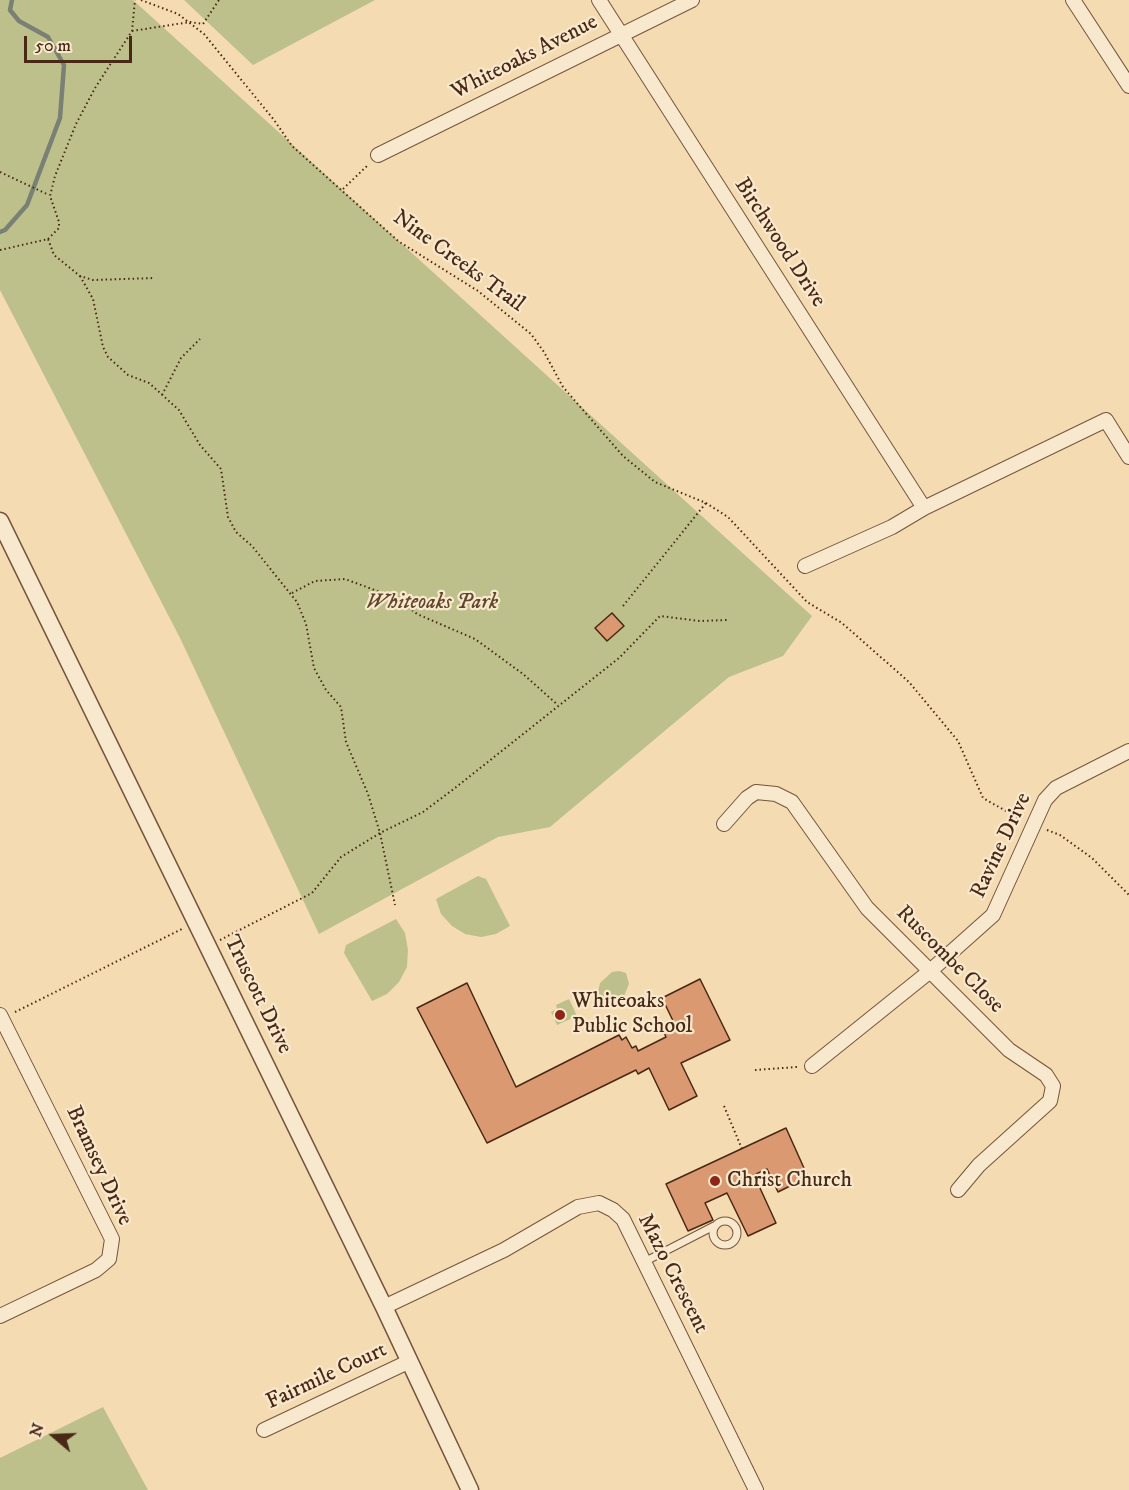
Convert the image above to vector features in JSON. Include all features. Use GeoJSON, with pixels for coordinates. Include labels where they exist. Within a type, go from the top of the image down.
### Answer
{"type":"FeatureCollection","features":[{"type":"Feature","properties":{"kind":"street","name":"Birchwood Drive"},"geometry":{"type":"LineString","coordinates":[[599,0],[924,508]]}},
{"type":"Feature","properties":{"kind":"street","name":"Whiteoaks Avenue"},"geometry":{"type":"LineString","coordinates":[[378,155],[692,0]]}},
{"type":"Feature","properties":{"kind":"street"},"geometry":{"type":"LineString","coordinates":[[1073,0],[1129,86]]}},
{"type":"Feature","properties":{"kind":"street"},"geometry":{"type":"LineString","coordinates":[[805,566],[892,527],[924,508],[1106,420],[1129,457]]}},
{"type":"Feature","properties":{"kind":"street","name":"Truscott Drive"},"geometry":{"type":"LineString","coordinates":[[0,520],[384,1306],[408,1362],[470,1490]]}},
{"type":"Feature","properties":{"kind":"street","name":"Ravine Drive"},"geometry":{"type":"LineString","coordinates":[[812,1066],[929,972],[993,915],[1045,800],[1056,788],[1129,751]]}},
{"type":"Feature","properties":{"kind":"street","name":"Ruscombe Close"},"geometry":{"type":"LineString","coordinates":[[724,824],[747,798],[756,792],[776,794],[792,802],[867,908],[1009,1050],[1046,1075],[1053,1086],[1050,1101],[979,1166],[958,1190]]}},
{"type":"Feature","properties":{"kind":"street","name":"Bramsey Drive"},"geometry":{"type":"LineString","coordinates":[[0,1316],[96,1270],[109,1259],[112,1239],[1,1017]]}},
{"type":"Feature","properties":{"kind":"street","name":"Mazo Crescent"},"geometry":{"type":"LineString","coordinates":[[384,1306],[504,1250],[578,1208],[599,1203],[613,1210],[623,1219],[756,1490]]}},
{"type":"Feature","properties":{"kind":"street","name":"Fairmile Court"},"geometry":{"type":"LineString","coordinates":[[264,1430],[408,1362]]}},
{"type":"Feature","properties":{"kind":"lane"},"geometry":{"type":"LineString","coordinates":[[644,1262],[714,1226]]}},
{"type":"Feature","properties":{"kind":"path"},"geometry":{"type":"LineString","coordinates":[[0,250],[48,239],[59,228],[50,196],[76,124],[95,88],[132,31],[135,0]]}},
{"type":"Feature","properties":{"kind":"path"},"geometry":{"type":"LineString","coordinates":[[141,0],[190,21],[203,24],[219,0]]}},
{"type":"Feature","properties":{"kind":"path"},"geometry":{"type":"LineString","coordinates":[[132,31],[190,21]]}},
{"type":"Feature","properties":{"kind":"path","name":"Nine Creeks Trail"},"geometry":{"type":"LineString","coordinates":[[190,21],[243,81],[292,146],[343,189],[398,241],[478,291],[531,334],[544,352],[563,387],[623,456],[655,482],[706,503],[728,517],[807,602],[842,623],[909,682],[958,741],[983,798],[1034,826],[1060,835],[1092,858],[1129,895]]}},
{"type":"Feature","properties":{"kind":"path"},"geometry":{"type":"LineString","coordinates":[[343,189],[378,155]]}},
{"type":"Feature","properties":{"kind":"path"},"geometry":{"type":"LineString","coordinates":[[0,172],[50,196]]}},
{"type":"Feature","properties":{"kind":"path"},"geometry":{"type":"LineString","coordinates":[[48,239],[54,255],[80,276],[93,299],[103,346],[108,357],[128,375],[149,383],[179,410],[200,446],[221,470],[228,517],[236,532],[252,546],[292,593],[306,624],[314,668],[326,690],[342,707],[346,742],[368,794],[380,833],[395,905]]}},
{"type":"Feature","properties":{"kind":"path"},"geometry":{"type":"LineString","coordinates":[[80,276],[93,280],[155,278]]}},
{"type":"Feature","properties":{"kind":"path"},"geometry":{"type":"LineString","coordinates":[[162,395],[181,358],[200,339]]}},
{"type":"Feature","properties":{"kind":"path"},"geometry":{"type":"LineString","coordinates":[[623,606],[706,503]]}},
{"type":"Feature","properties":{"kind":"path"},"geometry":{"type":"LineString","coordinates":[[292,593],[315,582],[345,579],[396,598],[417,614],[475,639],[523,674],[558,705]]}},
{"type":"Feature","properties":{"kind":"path"},"geometry":{"type":"LineString","coordinates":[[1,1017],[188,926],[219,940],[312,894],[341,857],[431,806],[499,755],[619,658],[660,616],[700,621],[727,620]]}},
{"type":"Feature","properties":{"kind":"path"},"geometry":{"type":"LineString","coordinates":[[755,1070],[812,1066]]}},
{"type":"Feature","properties":{"kind":"path"},"geometry":{"type":"LineString","coordinates":[[724,1106],[742,1149]]}},
{"type":"Feature","properties":{"kind":"green space","name":"Whiteoaks Park"},"geometry":{"type":"Polygon","coordinates":[[[0,0],[133,0],[812,616],[783,656],[729,677],[550,827],[498,837],[319,934],[180,638],[0,290],[0,0]]]}},
{"type":"Feature","properties":{"kind":"green space"},"geometry":{"type":"Polygon","coordinates":[[[184,0],[375,0],[253,65],[184,0]]]}},
{"type":"Feature","properties":{"kind":"green space"},"geometry":{"type":"Polygon","coordinates":[[[478,876],[486,879],[510,926],[496,934],[481,937],[465,934],[452,926],[441,914],[436,899],[478,876]]]}},
{"type":"Feature","properties":{"kind":"green space"},"geometry":{"type":"Polygon","coordinates":[[[396,919],[405,933],[408,950],[407,967],[399,982],[387,994],[372,1001],[344,953],[346,945],[396,919]]]}},
{"type":"Feature","properties":{"kind":"green space"},"geometry":{"type":"Polygon","coordinates":[[[612,972],[626,973],[629,984],[624,996],[609,1000],[601,997],[598,992],[600,983],[612,972]]]}},
{"type":"Feature","properties":{"kind":"green space"},"geometry":{"type":"Polygon","coordinates":[[[569,999],[577,1016],[557,1025],[551,1012],[557,1009],[556,1005],[569,999]]]}},
{"type":"Feature","properties":{"kind":"green space"},"geometry":{"type":"Polygon","coordinates":[[[103,1407],[148,1490],[0,1490],[0,1458],[103,1407]]]}},
{"type":"Feature","properties":{"kind":"building"},"geometry":{"type":"Polygon","coordinates":[[[612,613],[624,626],[607,641],[595,628],[612,613]]]}},
{"type":"Feature","properties":{"kind":"building"},"geometry":{"type":"Polygon","coordinates":[[[700,979],[730,1040],[681,1063],[697,1096],[669,1110],[649,1068],[638,1074],[636,1070],[487,1143],[417,1008],[467,983],[516,1087],[619,1035],[622,1040],[626,1037],[632,1048],[636,1046],[638,1051],[666,1037],[664,1033],[676,1027],[662,998],[700,979]]]}},
{"type":"Feature","properties":{"kind":"building","name":"Christ Church"},"geometry":{"type":"Polygon","coordinates":[[[786,1128],[808,1177],[778,1192],[767,1169],[754,1175],[776,1223],[748,1236],[727,1193],[705,1203],[713,1220],[688,1231],[666,1184],[786,1128]]]}},
{"type":"Feature","properties":{"kind":"waterway"},"geometry":{"type":"LineString","coordinates":[[0,232],[5,230],[27,205],[60,118],[64,65],[48,37],[19,21],[10,10],[12,0]]}},
{"type":"Feature","properties":{"kind":"place","name":"Whiteoaks Public School"},"geometry":{"type":"Point","coordinates":[560,1015]}},
{"type":"Feature","properties":{"kind":"place","name":"Christ Church"},"geometry":{"type":"Point","coordinates":[715,1181]}}]}
